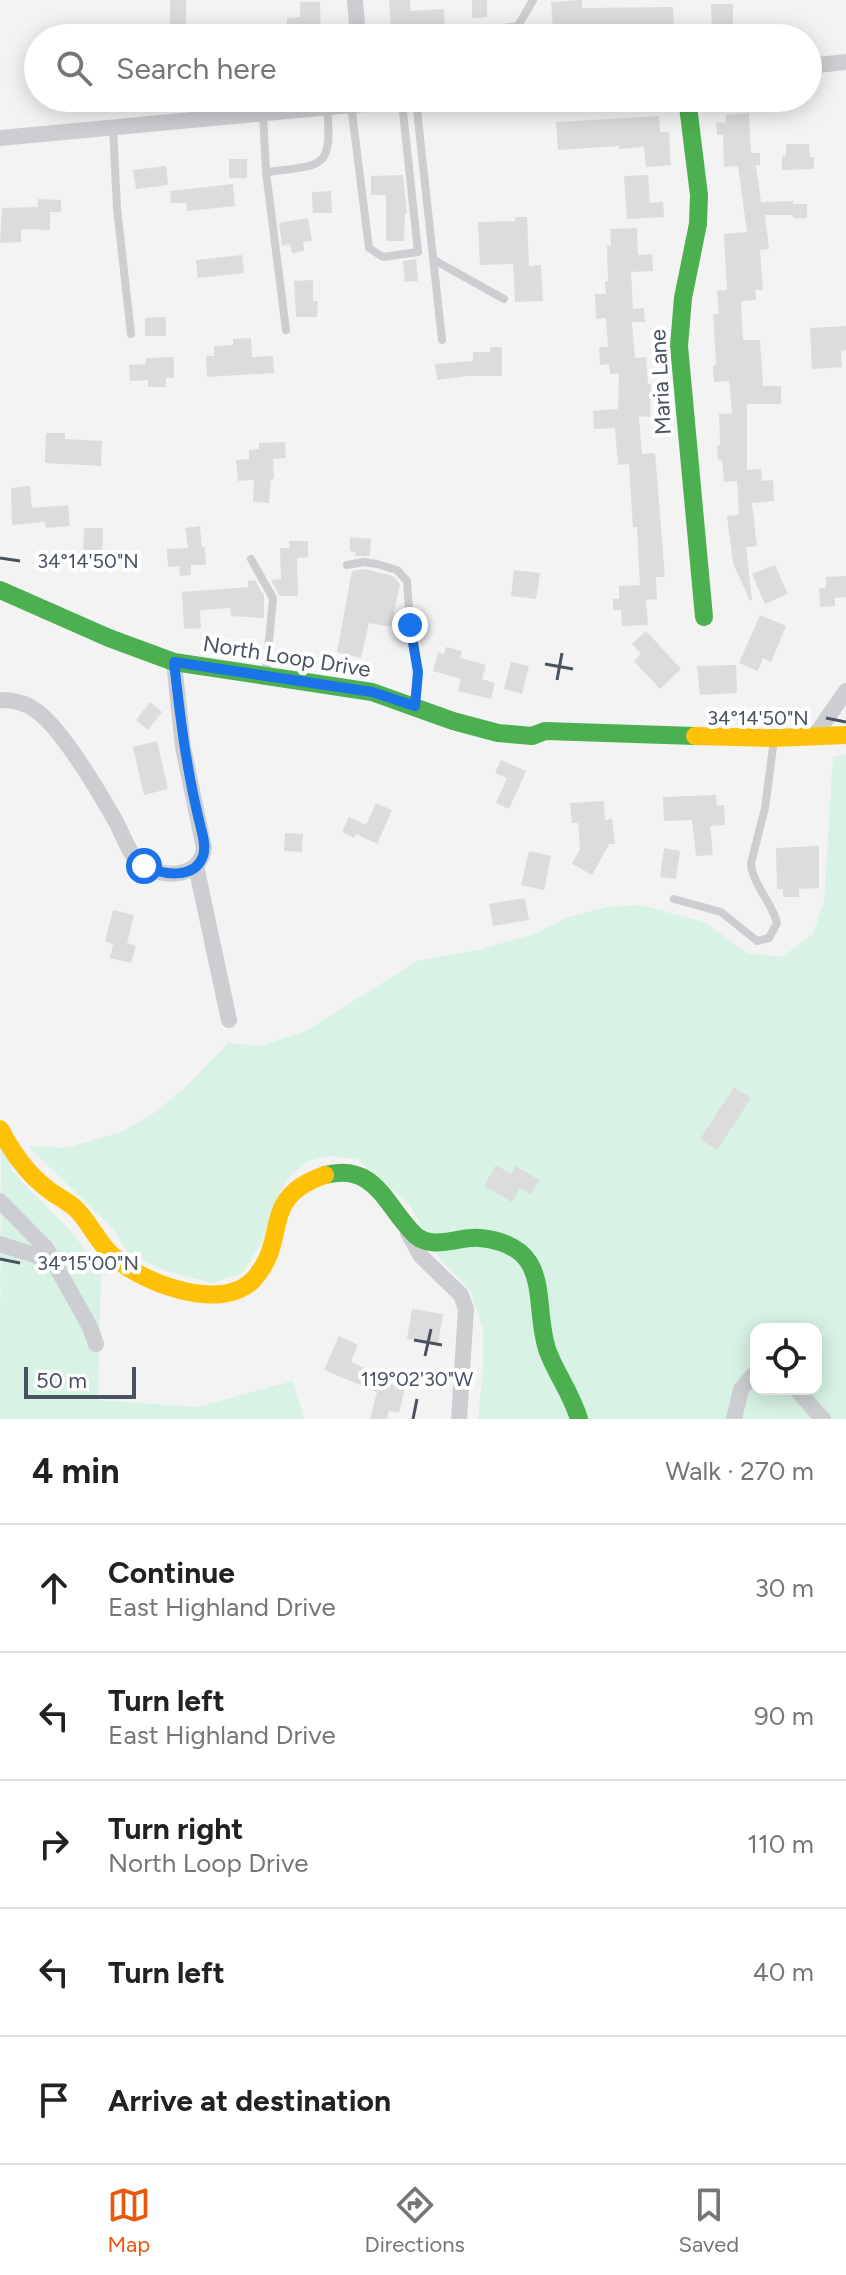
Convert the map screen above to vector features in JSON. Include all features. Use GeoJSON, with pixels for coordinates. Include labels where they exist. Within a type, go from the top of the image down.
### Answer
{"type":"FeatureCollection","features":[{"type":"Feature","properties":{"kind":"street"},"geometry":{"type":"LineString","coordinates":[[355,0],[357,24]]}},
{"type":"Feature","properties":{"kind":"street"},"geometry":{"type":"LineString","coordinates":[[822,65],[846,62]]}},
{"type":"Feature","properties":{"kind":"street"},"geometry":{"type":"LineString","coordinates":[[0,138],[284,112]]}},
{"type":"Feature","properties":{"kind":"street","name":"Maria Lane"},"geometry":{"type":"LineString","coordinates":[[689,112],[699,195],[698,224],[683,298],[679,346],[704,617]]}},
{"type":"Feature","properties":{"kind":"street","name":"North Loop Drive"},"geometry":{"type":"LineString","coordinates":[[0,590],[109,638],[174,662],[372,692],[453,721],[519,735],[532,736],[545,731],[774,738],[846,735]]}},
{"type":"Feature","properties":{"kind":"street"},"geometry":{"type":"LineString","coordinates":[[0,700],[32,707],[57,730],[116,821],[131,851],[144,866],[172,874],[196,866],[203,856],[203,837],[183,747],[174,662]]}},
{"type":"Feature","properties":{"kind":"street"},"geometry":{"type":"LineString","coordinates":[[814,737],[846,691]]}},
{"type":"Feature","properties":{"kind":"street"},"geometry":{"type":"LineString","coordinates":[[196,866],[229,1020]]}},
{"type":"Feature","properties":{"kind":"street"},"geometry":{"type":"LineString","coordinates":[[0,1129],[39,1182],[72,1205],[122,1265],[164,1284],[198,1293],[237,1292],[255,1277],[271,1248],[286,1197],[318,1177],[344,1170],[364,1176],[409,1230],[426,1242],[465,1237],[503,1243],[529,1262],[538,1281],[544,1338],[549,1355],[575,1404],[579,1419]]}},
{"type":"Feature","properties":{"kind":"street"},"geometry":{"type":"LineString","coordinates":[[0,1201],[46,1248],[90,1327],[96,1344]]}},
{"type":"Feature","properties":{"kind":"street"},"geometry":{"type":"LineString","coordinates":[[393,1208],[421,1256],[461,1295],[466,1309],[459,1419]]}},
{"type":"Feature","properties":{"kind":"street"},"geometry":{"type":"LineString","coordinates":[[0,1244],[37,1256],[42,1256],[46,1248]]}},
{"type":"Feature","properties":{"kind":"street"},"geometry":{"type":"LineString","coordinates":[[734,1419],[741,1389],[750,1379]]}},
{"type":"Feature","properties":{"kind":"street"},"geometry":{"type":"LineString","coordinates":[[801,1395],[823,1419]]}},
{"type":"Feature","properties":{"kind":"lane"},"geometry":{"type":"LineString","coordinates":[[520,24],[533,0]]}},
{"type":"Feature","properties":{"kind":"lane"},"geometry":{"type":"LineString","coordinates":[[846,62],[846,69]]}},
{"type":"Feature","properties":{"kind":"lane"},"geometry":{"type":"LineString","coordinates":[[266,172],[314,166],[323,160],[330,142],[327,112]]}},
{"type":"Feature","properties":{"kind":"lane"},"geometry":{"type":"LineString","coordinates":[[361,112],[369,248],[383,257],[418,252],[410,112]]}},
{"type":"Feature","properties":{"kind":"lane"},"geometry":{"type":"LineString","coordinates":[[411,112],[434,260],[442,340]]}},
{"type":"Feature","properties":{"kind":"lane"},"geometry":{"type":"LineString","coordinates":[[263,114],[266,172],[286,330]]}},
{"type":"Feature","properties":{"kind":"lane"},"geometry":{"type":"LineString","coordinates":[[113,128],[117,208],[131,334]]}},
{"type":"Feature","properties":{"kind":"lane"},"geometry":{"type":"LineString","coordinates":[[434,260],[504,299]]}},
{"type":"Feature","properties":{"kind":"lane"},"geometry":{"type":"LineString","coordinates":[[251,559],[273,598],[266,677]]}},
{"type":"Feature","properties":{"kind":"lane"},"geometry":{"type":"LineString","coordinates":[[347,565],[364,562],[377,564],[397,570],[407,581],[418,672],[415,706]]}},
{"type":"Feature","properties":{"kind":"lane"},"geometry":{"type":"LineString","coordinates":[[674,899],[721,912],[757,941],[769,938],[777,923],[774,908],[751,871],[751,863],[765,808],[774,738]]}},
{"type":"Feature","properties":{"kind":"green space"},"geometry":{"type":"Polygon","coordinates":[[[846,755],[846,1419],[478,1419],[483,1329],[470,1290],[441,1260],[410,1205],[357,1159],[328,1156],[306,1162],[286,1180],[261,1244],[242,1273],[212,1283],[163,1270],[129,1254],[114,1230],[28,1146],[66,1148],[121,1132],[150,1116],[184,1089],[228,1043],[260,1046],[306,1031],[417,961],[478,950],[534,934],[569,917],[607,907],[640,905],[704,922],[747,953],[782,957],[813,934],[824,902],[833,757],[846,755]]]}},
{"type":"Feature","properties":{"kind":"green space"},"geometry":{"type":"Polygon","coordinates":[[[1,1132],[13,1172],[74,1235],[101,1271],[98,1400],[197,1407],[293,1381],[304,1419],[0,1419],[1,1132]]]}},
{"type":"Feature","properties":{"kind":"building"},"geometry":{"type":"Polygon","coordinates":[[[170,0],[186,0],[186,24],[170,24],[170,0]]]}},
{"type":"Feature","properties":{"kind":"building"},"geometry":{"type":"Polygon","coordinates":[[[389,0],[410,0],[410,11],[444,9],[445,24],[391,24],[389,0]]]}},
{"type":"Feature","properties":{"kind":"building"},"geometry":{"type":"Polygon","coordinates":[[[472,0],[487,0],[487,17],[472,18],[472,0]]]}},
{"type":"Feature","properties":{"kind":"building"},"geometry":{"type":"Polygon","coordinates":[[[582,0],[582,8],[673,7],[674,24],[553,24],[551,2],[582,0]]]}},
{"type":"Feature","properties":{"kind":"building"},"geometry":{"type":"Polygon","coordinates":[[[300,2],[320,2],[321,24],[287,24],[287,18],[300,17],[300,2]]]}},
{"type":"Feature","properties":{"kind":"building"},"geometry":{"type":"Polygon","coordinates":[[[711,4],[733,4],[733,24],[712,24],[711,4]]]}},
{"type":"Feature","properties":{"kind":"building"},"geometry":{"type":"Polygon","coordinates":[[[749,113],[751,153],[760,153],[760,165],[756,165],[761,202],[807,204],[807,218],[765,215],[769,249],[760,250],[763,290],[755,290],[756,300],[741,301],[743,340],[760,340],[763,386],[781,386],[781,404],[747,404],[747,470],[761,469],[762,481],[773,480],[774,501],[752,503],[757,546],[746,547],[750,601],[733,563],[727,516],[739,515],[737,481],[724,482],[722,460],[718,460],[719,414],[732,413],[729,381],[714,382],[713,366],[716,365],[713,314],[719,314],[717,291],[727,290],[724,234],[747,232],[738,166],[724,167],[723,135],[717,135],[716,123],[726,122],[726,115],[749,113]]]}},
{"type":"Feature","properties":{"kind":"building"},"geometry":{"type":"Polygon","coordinates":[[[659,116],[660,132],[669,132],[671,165],[646,167],[644,147],[558,150],[556,122],[659,116]]]}},
{"type":"Feature","properties":{"kind":"building"},"geometry":{"type":"Polygon","coordinates":[[[786,144],[809,144],[814,169],[782,170],[786,144]]]}},
{"type":"Feature","properties":{"kind":"building"},"geometry":{"type":"Polygon","coordinates":[[[229,159],[247,159],[247,178],[229,178],[229,159]]]}},
{"type":"Feature","properties":{"kind":"building"},"geometry":{"type":"Polygon","coordinates":[[[166,166],[168,185],[136,189],[133,170],[166,166]]]}},
{"type":"Feature","properties":{"kind":"building"},"geometry":{"type":"Polygon","coordinates":[[[403,175],[407,214],[404,241],[386,241],[386,195],[371,195],[371,176],[403,175]]]}},
{"type":"Feature","properties":{"kind":"building"},"geometry":{"type":"Polygon","coordinates":[[[648,175],[650,203],[663,202],[664,217],[627,219],[624,176],[648,175]]]}},
{"type":"Feature","properties":{"kind":"building"},"geometry":{"type":"Polygon","coordinates":[[[233,184],[235,206],[187,211],[186,203],[171,203],[170,191],[233,184]]]}},
{"type":"Feature","properties":{"kind":"building"},"geometry":{"type":"Polygon","coordinates":[[[331,191],[332,213],[313,213],[312,192],[331,191]]]}},
{"type":"Feature","properties":{"kind":"building"},"geometry":{"type":"Polygon","coordinates":[[[38,199],[61,200],[61,212],[50,212],[50,230],[21,229],[21,242],[0,243],[2,208],[38,207],[38,199]]]}},
{"type":"Feature","properties":{"kind":"building"},"geometry":{"type":"Polygon","coordinates":[[[515,217],[527,217],[529,266],[541,265],[543,301],[515,302],[513,264],[480,265],[478,222],[515,221],[515,217]]]}},
{"type":"Feature","properties":{"kind":"building"},"geometry":{"type":"Polygon","coordinates":[[[308,218],[312,241],[303,242],[304,251],[292,253],[290,244],[282,246],[279,223],[308,218]]]}},
{"type":"Feature","properties":{"kind":"building"},"geometry":{"type":"Polygon","coordinates":[[[637,228],[638,255],[652,254],[653,271],[631,272],[633,309],[644,308],[645,322],[632,322],[635,358],[646,357],[648,384],[651,384],[650,417],[639,416],[642,454],[655,453],[665,577],[656,577],[657,599],[646,600],[648,625],[622,626],[621,610],[613,610],[613,599],[619,599],[619,586],[640,585],[637,527],[633,527],[629,464],[618,465],[615,428],[594,429],[593,411],[618,409],[619,373],[610,374],[609,364],[600,365],[599,347],[608,347],[606,318],[596,319],[595,294],[606,294],[610,229],[637,228]]]}},
{"type":"Feature","properties":{"kind":"building"},"geometry":{"type":"Polygon","coordinates":[[[242,255],[244,273],[198,278],[196,260],[242,255]]]}},
{"type":"Feature","properties":{"kind":"building"},"geometry":{"type":"Polygon","coordinates":[[[416,259],[418,281],[405,282],[403,261],[416,259]]]}},
{"type":"Feature","properties":{"kind":"building"},"geometry":{"type":"Polygon","coordinates":[[[313,280],[313,301],[318,301],[317,317],[296,317],[294,281],[313,280]]]}},
{"type":"Feature","properties":{"kind":"building"},"geometry":{"type":"Polygon","coordinates":[[[166,317],[166,336],[145,336],[145,318],[166,317]]]}},
{"type":"Feature","properties":{"kind":"building"},"geometry":{"type":"Polygon","coordinates":[[[846,326],[846,350],[841,351],[842,367],[812,369],[810,328],[846,326]]]}},
{"type":"Feature","properties":{"kind":"building"},"geometry":{"type":"Polygon","coordinates":[[[251,338],[252,357],[273,356],[274,373],[207,377],[206,356],[214,356],[214,346],[233,345],[233,339],[251,338]]]}},
{"type":"Feature","properties":{"kind":"building"},"geometry":{"type":"Polygon","coordinates":[[[490,347],[502,347],[502,376],[437,380],[435,364],[473,361],[473,352],[490,352],[490,347]]]}},
{"type":"Feature","properties":{"kind":"building"},"geometry":{"type":"Polygon","coordinates":[[[174,357],[174,378],[166,378],[166,387],[148,387],[148,380],[130,381],[129,365],[146,364],[146,358],[174,357]]]}},
{"type":"Feature","properties":{"kind":"building"},"geometry":{"type":"Polygon","coordinates":[[[46,433],[65,433],[65,439],[102,441],[101,466],[45,463],[46,433]]]}},
{"type":"Feature","properties":{"kind":"building"},"geometry":{"type":"Polygon","coordinates":[[[285,442],[286,458],[273,459],[274,479],[271,479],[269,503],[253,502],[254,480],[238,481],[236,460],[249,459],[249,450],[259,449],[259,443],[285,442]]]}},
{"type":"Feature","properties":{"kind":"building"},"geometry":{"type":"Polygon","coordinates":[[[30,486],[32,508],[68,505],[70,526],[46,528],[45,522],[12,525],[11,488],[30,486]]]}},
{"type":"Feature","properties":{"kind":"building"},"geometry":{"type":"Polygon","coordinates":[[[200,526],[206,565],[191,565],[191,575],[180,576],[179,566],[168,567],[167,549],[188,548],[185,528],[200,526]]]}},
{"type":"Feature","properties":{"kind":"building"},"geometry":{"type":"Polygon","coordinates":[[[84,528],[103,528],[102,562],[83,562],[84,528]]]}},
{"type":"Feature","properties":{"kind":"building"},"geometry":{"type":"Polygon","coordinates":[[[350,537],[371,539],[370,556],[355,556],[356,552],[350,551],[350,537]]]}},
{"type":"Feature","properties":{"kind":"building"},"geometry":{"type":"Polygon","coordinates":[[[289,541],[308,541],[308,557],[297,558],[298,596],[280,596],[271,580],[281,579],[280,548],[290,548],[289,541]]]}},
{"type":"Feature","properties":{"kind":"building"},"geometry":{"type":"Polygon","coordinates":[[[775,565],[788,594],[765,604],[752,574],[775,565]]]}},
{"type":"Feature","properties":{"kind":"building"},"geometry":{"type":"Polygon","coordinates":[[[364,569],[393,576],[400,584],[391,627],[369,623],[361,658],[337,652],[352,571],[364,569]]]}},
{"type":"Feature","properties":{"kind":"building"},"geometry":{"type":"Polygon","coordinates":[[[514,570],[540,573],[536,599],[511,596],[514,570]]]}},
{"type":"Feature","properties":{"kind":"building"},"geometry":{"type":"Polygon","coordinates":[[[846,576],[846,597],[835,598],[835,606],[820,607],[819,588],[826,588],[826,577],[846,576]]]}},
{"type":"Feature","properties":{"kind":"building"},"geometry":{"type":"Polygon","coordinates":[[[255,580],[264,596],[264,618],[231,616],[230,608],[200,610],[201,628],[184,629],[182,592],[248,587],[248,581],[255,580]]]}},
{"type":"Feature","properties":{"kind":"building"},"geometry":{"type":"Polygon","coordinates":[[[760,615],[786,626],[771,662],[763,658],[758,671],[739,663],[760,615]]]}},
{"type":"Feature","properties":{"kind":"building"},"geometry":{"type":"Polygon","coordinates":[[[646,631],[681,669],[660,689],[634,661],[641,654],[632,644],[646,631]]]}},
{"type":"Feature","properties":{"kind":"building"},"geometry":{"type":"Polygon","coordinates":[[[446,647],[462,651],[460,658],[486,665],[482,679],[495,683],[491,699],[458,691],[461,679],[433,671],[438,652],[444,654],[446,647]]]}},
{"type":"Feature","properties":{"kind":"building"},"geometry":{"type":"Polygon","coordinates":[[[511,662],[529,666],[522,694],[504,689],[511,662]]]}},
{"type":"Feature","properties":{"kind":"building"},"geometry":{"type":"Polygon","coordinates":[[[736,665],[737,693],[700,695],[697,666],[736,665]]]}},
{"type":"Feature","properties":{"kind":"building"},"geometry":{"type":"Polygon","coordinates":[[[150,702],[162,712],[148,730],[136,720],[150,702]]]}},
{"type":"Feature","properties":{"kind":"building"},"geometry":{"type":"Polygon","coordinates":[[[157,741],[168,789],[144,795],[133,747],[157,741]]]}},
{"type":"Feature","properties":{"kind":"building"},"geometry":{"type":"Polygon","coordinates":[[[501,760],[526,771],[509,809],[496,803],[507,778],[495,773],[501,760]]]}},
{"type":"Feature","properties":{"kind":"building"},"geometry":{"type":"Polygon","coordinates":[[[716,795],[717,805],[724,805],[725,825],[710,826],[713,855],[696,856],[692,820],[664,821],[663,797],[716,795]]]}},
{"type":"Feature","properties":{"kind":"building"},"geometry":{"type":"Polygon","coordinates":[[[604,801],[605,820],[612,819],[615,844],[609,844],[592,875],[572,864],[580,849],[578,823],[572,823],[570,803],[604,801]]]}},
{"type":"Feature","properties":{"kind":"building"},"geometry":{"type":"Polygon","coordinates":[[[376,803],[392,810],[377,844],[356,834],[354,838],[342,832],[349,817],[366,825],[376,803]]]}},
{"type":"Feature","properties":{"kind":"building"},"geometry":{"type":"Polygon","coordinates":[[[285,833],[303,834],[302,852],[284,851],[285,833]]]}},
{"type":"Feature","properties":{"kind":"building"},"geometry":{"type":"Polygon","coordinates":[[[819,846],[819,888],[799,889],[799,897],[783,897],[783,889],[777,889],[776,848],[819,846]]]}},
{"type":"Feature","properties":{"kind":"building"},"geometry":{"type":"Polygon","coordinates":[[[664,848],[680,851],[676,879],[660,877],[664,848]]]}},
{"type":"Feature","properties":{"kind":"building"},"geometry":{"type":"Polygon","coordinates":[[[529,851],[551,856],[544,890],[521,885],[529,851]]]}},
{"type":"Feature","properties":{"kind":"building"},"geometry":{"type":"Polygon","coordinates":[[[525,898],[529,920],[493,926],[489,904],[525,898]]]}},
{"type":"Feature","properties":{"kind":"building"},"geometry":{"type":"Polygon","coordinates":[[[113,910],[134,915],[127,943],[136,946],[131,963],[110,958],[113,944],[105,941],[113,910]]]}},
{"type":"Feature","properties":{"kind":"building"},"geometry":{"type":"Polygon","coordinates":[[[734,1087],[751,1098],[717,1150],[700,1139],[734,1087]]]}},
{"type":"Feature","properties":{"kind":"building"},"geometry":{"type":"Polygon","coordinates":[[[496,1165],[511,1174],[516,1166],[539,1180],[531,1195],[520,1188],[512,1202],[484,1186],[496,1165]]]}},
{"type":"Feature","properties":{"kind":"building"},"geometry":{"type":"Polygon","coordinates":[[[412,1309],[443,1314],[438,1344],[407,1339],[412,1309]]]}},
{"type":"Feature","properties":{"kind":"building"},"geometry":{"type":"Polygon","coordinates":[[[339,1336],[358,1345],[351,1362],[369,1370],[365,1378],[405,1387],[399,1413],[389,1411],[387,1419],[370,1419],[377,1392],[324,1370],[339,1336]]]}},
{"type":"Feature","properties":{"kind":"traffic: fast"},"geometry":{"type":"LineString","coordinates":[[689,112],[699,195],[698,224],[683,298],[679,346],[704,617]]}},
{"type":"Feature","properties":{"kind":"traffic: fast"},"geometry":{"type":"LineString","coordinates":[[0,590],[109,638],[174,662],[372,692],[453,721],[498,733],[532,736],[545,731],[695,736]]}},
{"type":"Feature","properties":{"kind":"traffic: fast"},"geometry":{"type":"LineString","coordinates":[[325,1175],[342,1173],[368,1181],[422,1240],[438,1242],[480,1238],[504,1243],[520,1252],[536,1280],[548,1352],[579,1419]]}},
{"type":"Feature","properties":{"kind":"traffic: slow"},"geometry":{"type":"LineString","coordinates":[[695,736],[774,738],[846,735]]}},
{"type":"Feature","properties":{"kind":"traffic: slow"},"geometry":{"type":"LineString","coordinates":[[0,1129],[32,1175],[75,1208],[113,1256],[142,1276],[202,1294],[239,1290],[253,1280],[271,1250],[282,1208],[290,1195],[304,1184],[325,1175]]}},
{"type":"Feature","properties":{"kind":"route"},"geometry":{"type":"LineString","coordinates":[[144,866],[157,872],[177,874],[196,866],[203,856],[203,837],[183,747],[174,662],[372,692],[415,706],[418,672],[410,625]]}}]}
